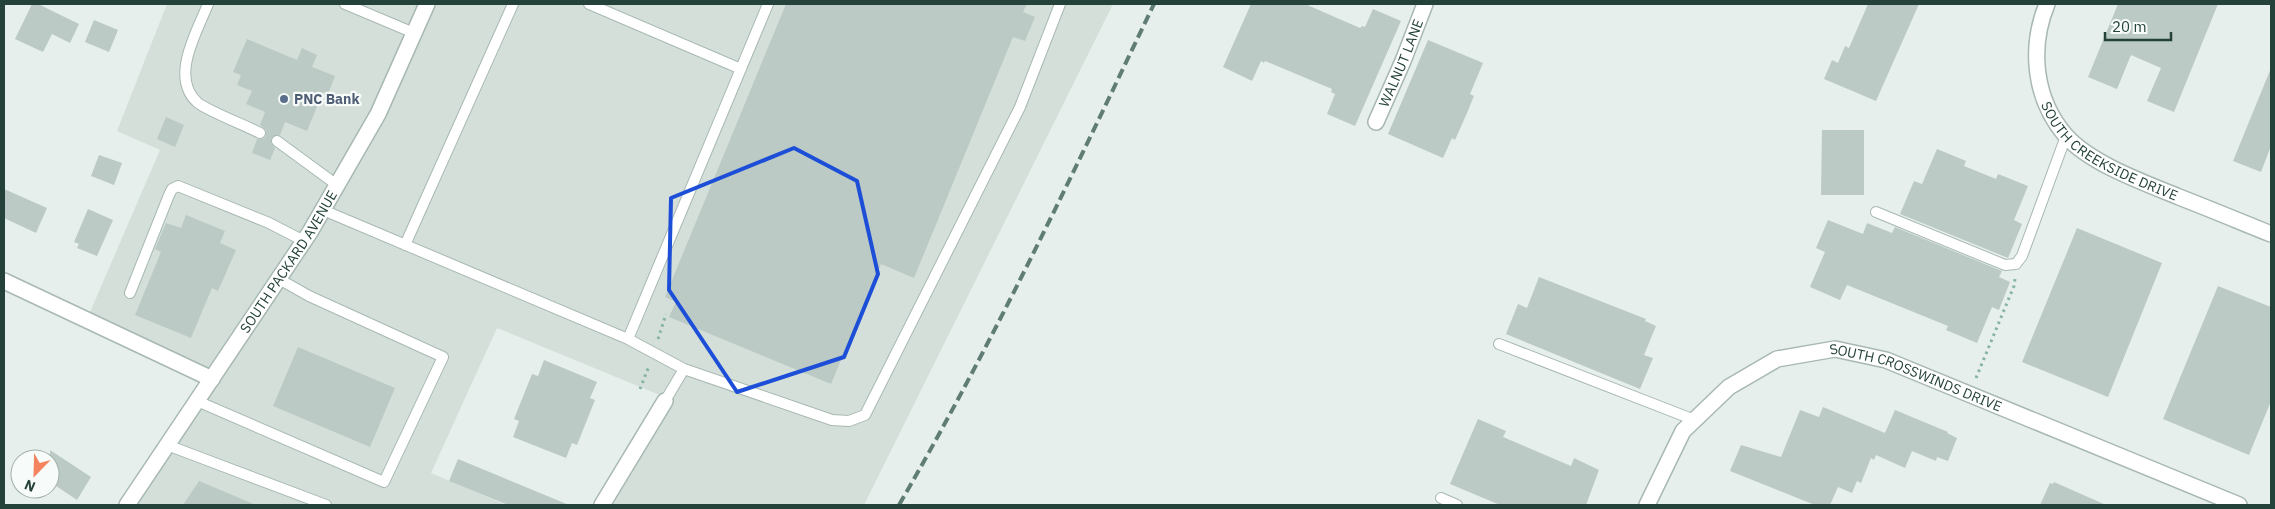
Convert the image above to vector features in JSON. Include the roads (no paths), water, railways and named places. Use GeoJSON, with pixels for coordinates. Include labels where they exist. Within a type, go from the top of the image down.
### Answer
{"type":"FeatureCollection","features":[{"type":"Feature","properties":{"kind":"street","name":"SOUTH PACKARD AVENUE"},"geometry":{"type":"LineString","coordinates":[[127,505],[304,242],[378,114],[428,4]]}},
{"type":"Feature","properties":{"kind":"street","name":"WALNUT LANE"},"geometry":{"type":"LineString","coordinates":[[1376,122],[1403,61],[1425,4]]}},
{"type":"Feature","properties":{"kind":"street","name":"SOUTH CREEKSIDE DRIVE"},"geometry":{"type":"LineString","coordinates":[[2047,4],[2041,19],[2035,45],[2037,74],[2047,107],[2066,136],[2096,159],[2127,176],[2271,234]]}},
{"type":"Feature","properties":{"kind":"street"},"geometry":{"type":"LineString","coordinates":[[4,281],[212,379]]}},
{"type":"Feature","properties":{"kind":"street","name":"SOUTH CROSSWINDS DRIVE"},"geometry":{"type":"LineString","coordinates":[[1647,505],[1683,431],[1692,419],[1729,387],[1777,359],[1835,349],[1886,360],[2239,505]]}},
{"type":"Feature","properties":{"kind":"street"},"geometry":{"type":"LineString","coordinates":[[602,505],[665,401]]}},
{"type":"Feature","properties":{"kind":"lane"},"geometry":{"type":"LineString","coordinates":[[208,4],[185,68],[187,91],[199,104],[260,133]]}},
{"type":"Feature","properties":{"kind":"lane"},"geometry":{"type":"LineString","coordinates":[[345,4],[414,33]]}},
{"type":"Feature","properties":{"kind":"lane"},"geometry":{"type":"LineString","coordinates":[[405,245],[513,4]]}},
{"type":"Feature","properties":{"kind":"lane"},"geometry":{"type":"LineString","coordinates":[[589,4],[741,69]]}},
{"type":"Feature","properties":{"kind":"lane"},"geometry":{"type":"LineString","coordinates":[[628,339],[768,4]]}},
{"type":"Feature","properties":{"kind":"lane"},"geometry":{"type":"LineString","coordinates":[[323,210],[628,339],[684,369],[832,420],[848,421],[865,415],[1020,107],[1060,4]]}},
{"type":"Feature","properties":{"kind":"lane"},"geometry":{"type":"LineString","coordinates":[[1876,212],[2005,265],[2016,264],[2022,256],[2066,136]]}},
{"type":"Feature","properties":{"kind":"lane"},"geometry":{"type":"LineString","coordinates":[[278,141],[337,185]]}},
{"type":"Feature","properties":{"kind":"lane"},"geometry":{"type":"LineString","coordinates":[[130,293],[169,195],[172,189],[178,186],[269,223],[304,242]]}},
{"type":"Feature","properties":{"kind":"lane"},"geometry":{"type":"LineString","coordinates":[[197,401],[384,482],[443,357],[309,296],[279,279]]}},
{"type":"Feature","properties":{"kind":"lane"},"geometry":{"type":"LineString","coordinates":[[1499,344],[1692,419]]}},
{"type":"Feature","properties":{"kind":"lane"},"geometry":{"type":"LineString","coordinates":[[665,401],[684,369]]}},
{"type":"Feature","properties":{"kind":"lane"},"geometry":{"type":"LineString","coordinates":[[167,446],[326,505]]}},
{"type":"Feature","properties":{"kind":"lane"},"geometry":{"type":"LineString","coordinates":[[1441,498],[1458,505]]}},
{"type":"Feature","properties":{"kind":"railway"},"geometry":{"type":"LineString","coordinates":[[899,505],[1000,320],[1154,4]]}},
{"type":"Feature","properties":{"kind":"place","name":"PNC Bank"},"geometry":{"type":"Point","coordinates":[284,99]}}]}
